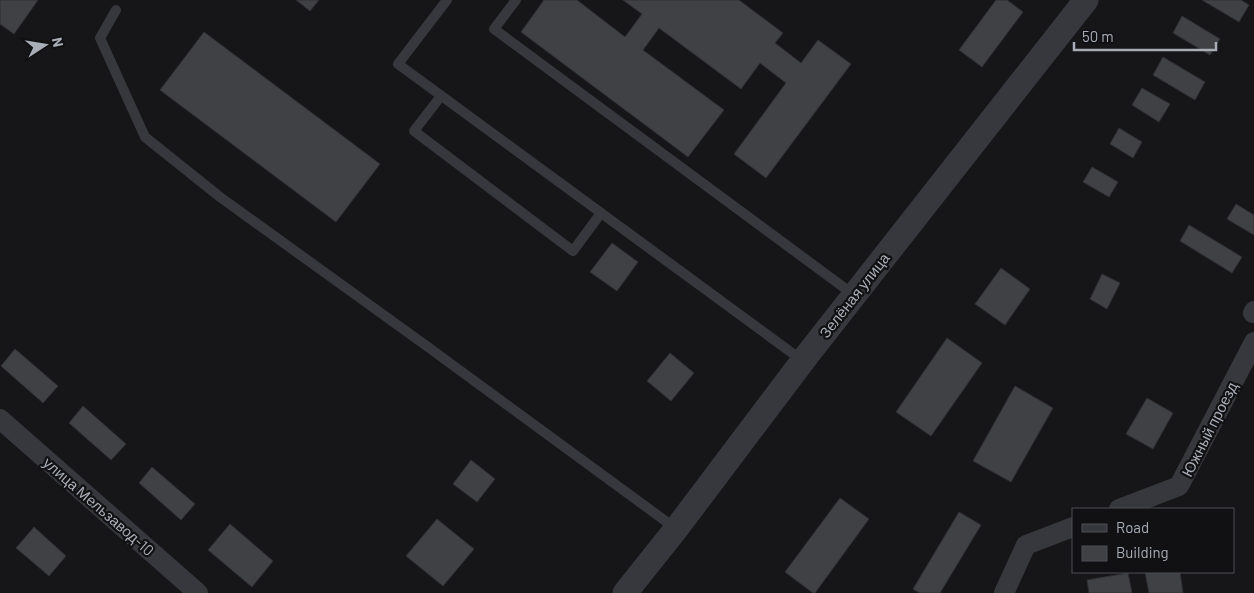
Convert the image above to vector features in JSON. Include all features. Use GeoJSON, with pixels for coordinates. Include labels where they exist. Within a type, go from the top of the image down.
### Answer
{"type":"FeatureCollection","features":[{"type":"Feature","properties":{"kind":"street","name":"Зелёная улица"},"geometry":{"type":"LineString","coordinates":[[625,593],[854,295],[1086,0]]}},
{"type":"Feature","properties":{"kind":"street","name":"Южный проезд"},"geometry":{"type":"LineString","coordinates":[[1123,508],[1179,486],[1254,342]]}},
{"type":"Feature","properties":{"kind":"street","name":"улица Мельзавод-10"},"geometry":{"type":"LineString","coordinates":[[0,419],[198,593]]}},
{"type":"Feature","properties":{"kind":"street"},"geometry":{"type":"LineString","coordinates":[[1004,593],[1026,545],[1072,527]]}},
{"type":"Feature","properties":{"kind":"lane"},"geometry":{"type":"LineString","coordinates":[[447,0],[398,64],[803,361]]}},
{"type":"Feature","properties":{"kind":"lane"},"geometry":{"type":"LineString","coordinates":[[516,0],[494,29],[854,295]]}},
{"type":"Feature","properties":{"kind":"lane"},"geometry":{"type":"LineString","coordinates":[[116,10],[100,38],[145,137],[220,197],[676,529]]}},
{"type":"Feature","properties":{"kind":"lane"},"geometry":{"type":"LineString","coordinates":[[441,96],[414,131],[572,251],[601,213]]}},
{"type":"Feature","properties":{"kind":"building"},"geometry":{"type":"Polygon","coordinates":[[[0,0],[38,0],[14,34],[0,24],[0,0]]]}},
{"type":"Feature","properties":{"kind":"building"},"geometry":{"type":"Polygon","coordinates":[[[296,0],[319,0],[310,11],[296,0]]]}},
{"type":"Feature","properties":{"kind":"building"},"geometry":{"type":"Polygon","coordinates":[[[544,0],[577,0],[625,37],[642,14],[623,0],[739,0],[783,33],[775,43],[801,63],[818,40],[851,64],[766,178],[734,154],[786,83],[760,63],[741,89],[659,28],[643,50],[724,110],[688,157],[521,32],[544,0]]]}},
{"type":"Feature","properties":{"kind":"building"},"geometry":{"type":"Polygon","coordinates":[[[996,0],[1007,0],[1023,12],[982,67],[959,50],[996,0]]]}},
{"type":"Feature","properties":{"kind":"building"},"geometry":{"type":"Polygon","coordinates":[[[1202,0],[1241,0],[1249,5],[1239,22],[1202,0]]]}},
{"type":"Feature","properties":{"kind":"building"},"geometry":{"type":"Polygon","coordinates":[[[1182,16],[1220,39],[1210,55],[1173,33],[1182,16]]]}},
{"type":"Feature","properties":{"kind":"building"},"geometry":{"type":"Polygon","coordinates":[[[204,32],[380,164],[336,222],[160,90],[204,32]]]}},
{"type":"Feature","properties":{"kind":"building"},"geometry":{"type":"Polygon","coordinates":[[[1163,57],[1205,82],[1195,100],[1153,75],[1163,57]]]}},
{"type":"Feature","properties":{"kind":"building"},"geometry":{"type":"Polygon","coordinates":[[[1142,88],[1170,104],[1159,122],[1132,105],[1142,88]]]}},
{"type":"Feature","properties":{"kind":"building"},"geometry":{"type":"Polygon","coordinates":[[[1119,128],[1142,142],[1133,158],[1110,144],[1119,128]]]}},
{"type":"Feature","properties":{"kind":"building"},"geometry":{"type":"Polygon","coordinates":[[[1092,167],[1118,182],[1109,197],[1083,182],[1092,167]]]}},
{"type":"Feature","properties":{"kind":"building"},"geometry":{"type":"Polygon","coordinates":[[[1236,204],[1254,215],[1254,235],[1227,219],[1236,204]]]}},
{"type":"Feature","properties":{"kind":"building"},"geometry":{"type":"Polygon","coordinates":[[[1189,225],[1242,257],[1232,273],[1180,241],[1189,225]]]}},
{"type":"Feature","properties":{"kind":"building"},"geometry":{"type":"Polygon","coordinates":[[[612,243],[638,262],[617,291],[590,272],[612,243]]]}},
{"type":"Feature","properties":{"kind":"building"},"geometry":{"type":"Polygon","coordinates":[[[1001,268],[1030,289],[1005,325],[975,304],[1001,268]]]}},
{"type":"Feature","properties":{"kind":"building"},"geometry":{"type":"Polygon","coordinates":[[[1102,274],[1120,283],[1107,309],[1090,299],[1102,274]]]}},
{"type":"Feature","properties":{"kind":"building"},"geometry":{"type":"Polygon","coordinates":[[[947,338],[982,363],[931,436],[896,412],[947,338]]]}},
{"type":"Feature","properties":{"kind":"building"},"geometry":{"type":"Polygon","coordinates":[[[15,349],[58,386],[43,403],[1,366],[15,349]]]}},
{"type":"Feature","properties":{"kind":"building"},"geometry":{"type":"Polygon","coordinates":[[[670,353],[694,373],[671,401],[647,381],[670,353]]]}},
{"type":"Feature","properties":{"kind":"building"},"geometry":{"type":"Polygon","coordinates":[[[1015,386],[1053,408],[1011,482],[973,461],[1015,386]]]}},
{"type":"Feature","properties":{"kind":"building"},"geometry":{"type":"Polygon","coordinates":[[[1147,398],[1173,413],[1153,449],[1126,434],[1147,398]]]}},
{"type":"Feature","properties":{"kind":"building"},"geometry":{"type":"Polygon","coordinates":[[[83,406],[126,444],[111,460],[69,423],[83,406]]]}},
{"type":"Feature","properties":{"kind":"building"},"geometry":{"type":"Polygon","coordinates":[[[471,460],[495,479],[477,502],[453,484],[471,460]]]}},
{"type":"Feature","properties":{"kind":"building"},"geometry":{"type":"Polygon","coordinates":[[[152,467],[195,504],[181,520],[139,483],[152,467]]]}},
{"type":"Feature","properties":{"kind":"building"},"geometry":{"type":"Polygon","coordinates":[[[840,498],[869,519],[815,593],[813,593],[785,572],[840,498]]]}},
{"type":"Feature","properties":{"kind":"building"},"geometry":{"type":"Polygon","coordinates":[[[959,512],[981,525],[940,593],[920,593],[913,589],[959,512]]]}},
{"type":"Feature","properties":{"kind":"building"},"geometry":{"type":"Polygon","coordinates":[[[437,519],[474,549],[443,586],[406,556],[437,519]]]}},
{"type":"Feature","properties":{"kind":"building"},"geometry":{"type":"Polygon","coordinates":[[[230,524],[273,561],[252,587],[208,550],[230,524]]]}},
{"type":"Feature","properties":{"kind":"building"},"geometry":{"type":"Polygon","coordinates":[[[34,527],[66,556],[49,576],[16,548],[34,527]]]}},
{"type":"Feature","properties":{"kind":"building"},"geometry":{"type":"Polygon","coordinates":[[[1128,573],[1132,593],[1089,593],[1087,580],[1128,573]]]}},
{"type":"Feature","properties":{"kind":"building"},"geometry":{"type":"Polygon","coordinates":[[[1145,573],[1180,573],[1183,593],[1149,593],[1145,573]]]}}]}
